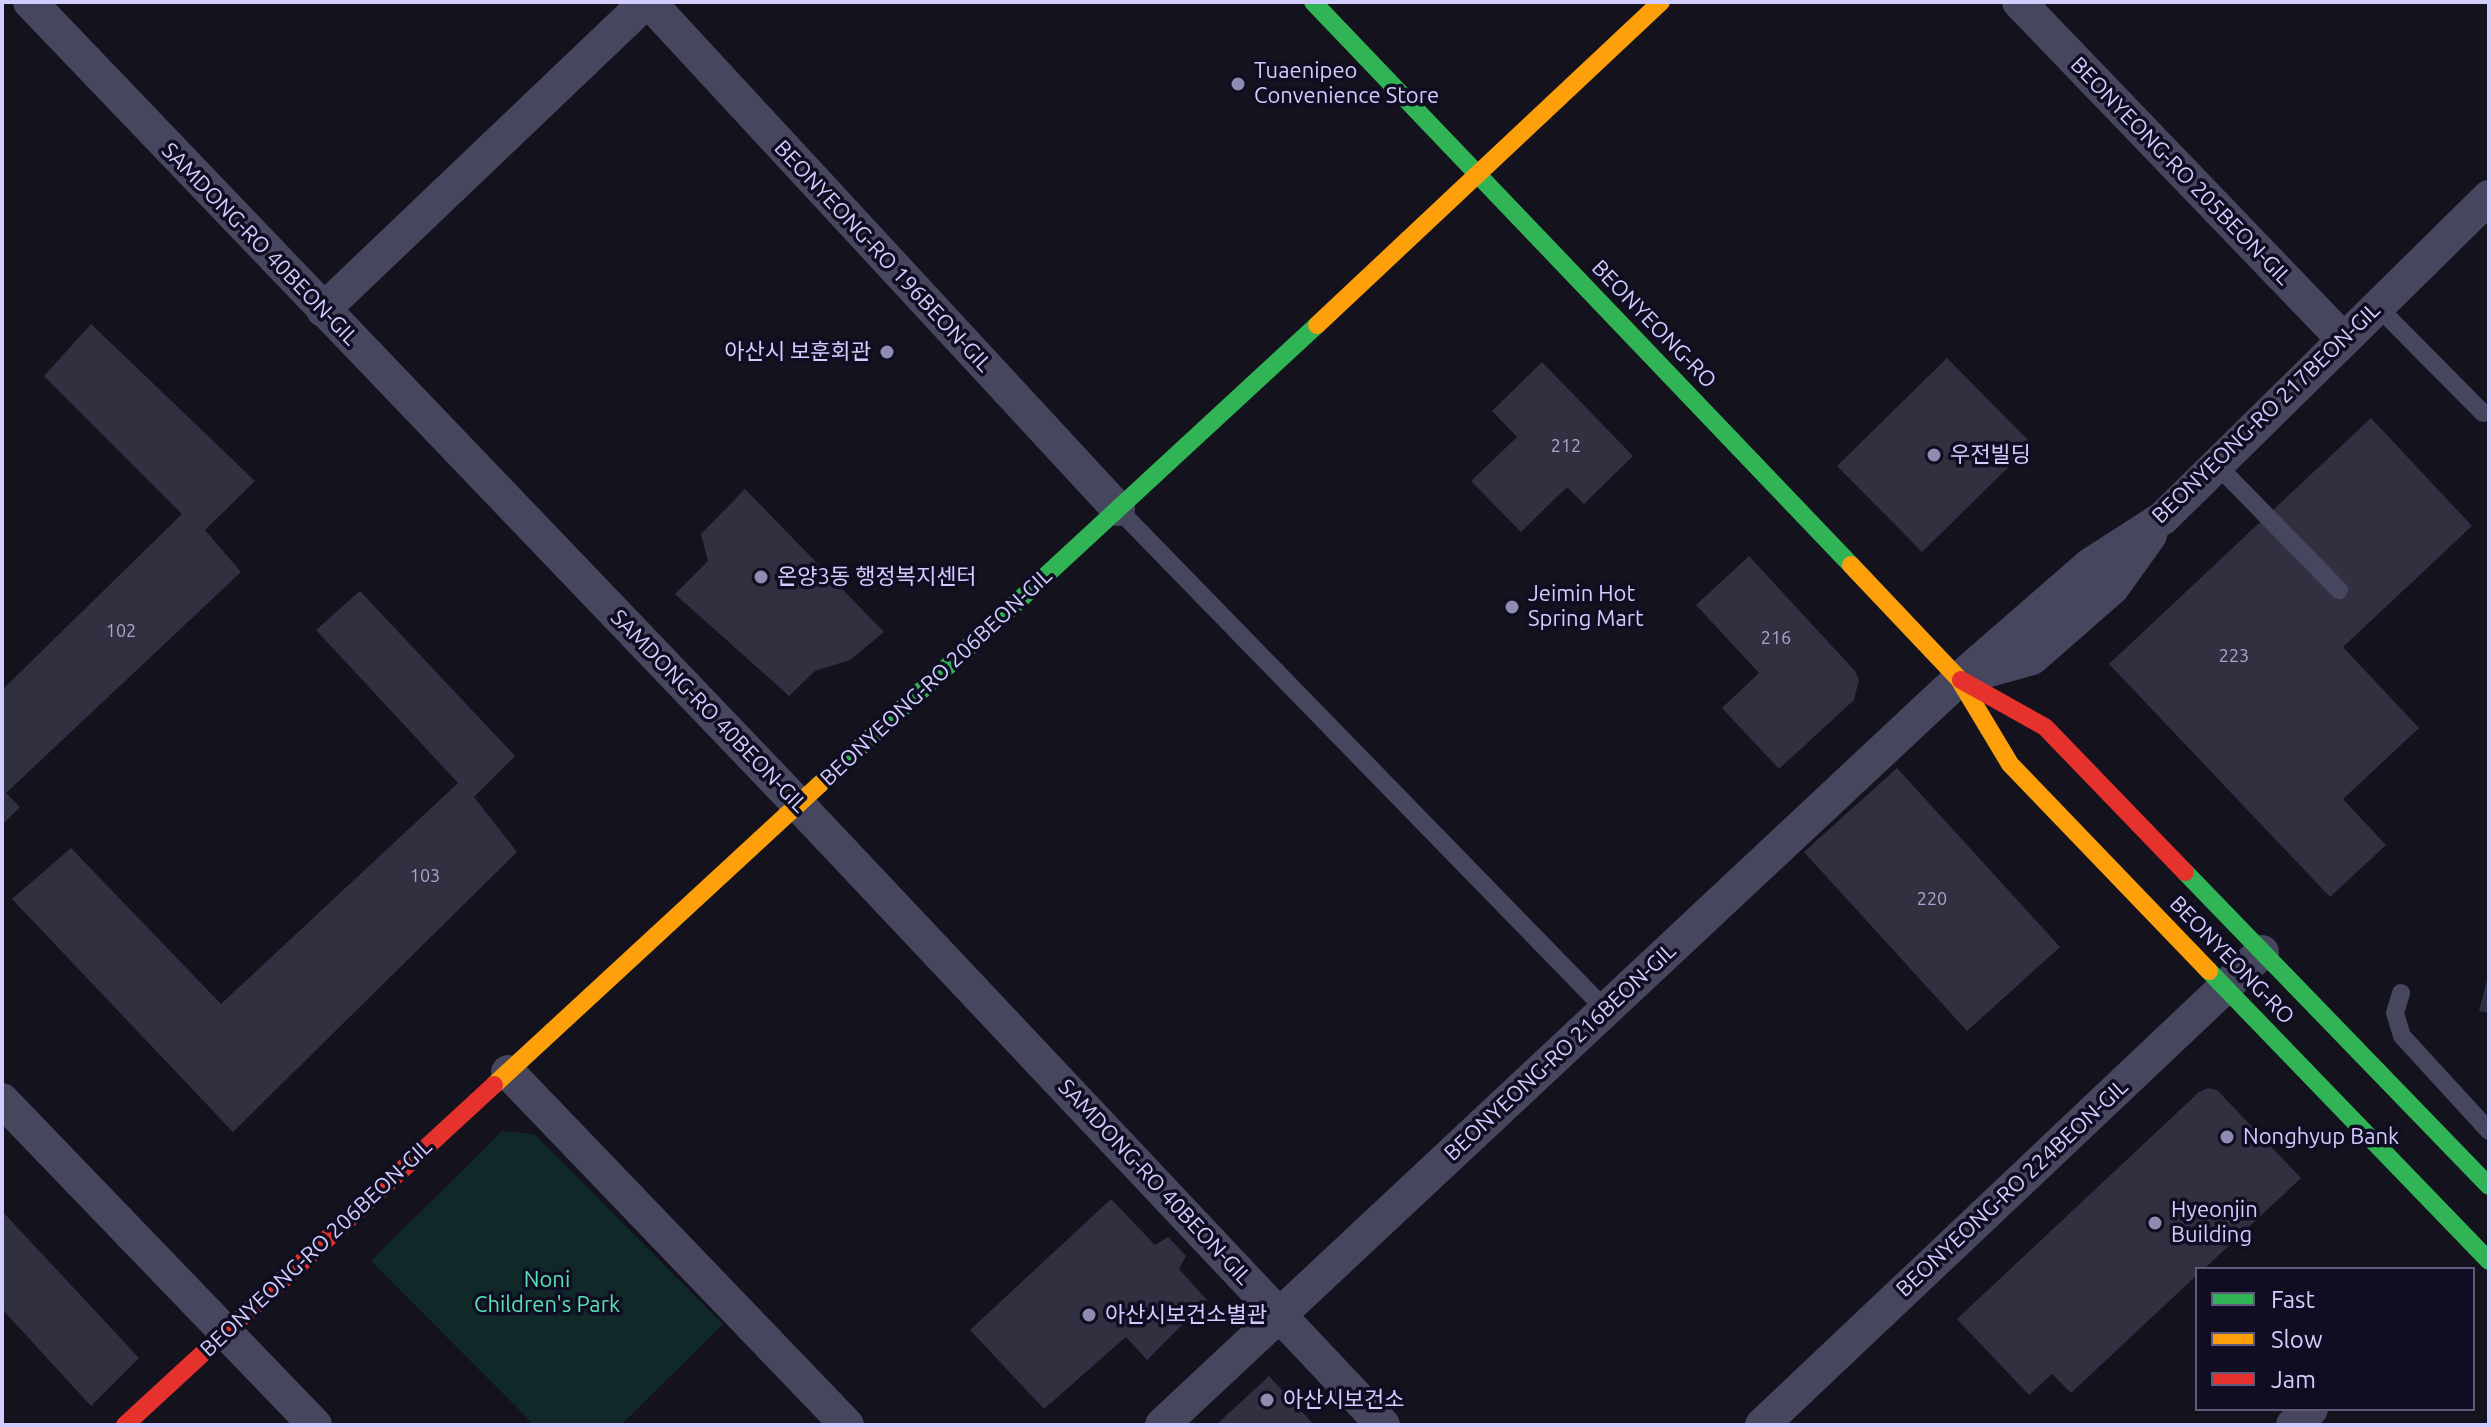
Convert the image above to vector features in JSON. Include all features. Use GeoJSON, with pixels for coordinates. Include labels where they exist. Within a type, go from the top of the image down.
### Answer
{"type":"FeatureCollection","features":[{"type":"Feature","properties":{"kind":"street","name":"SAMDONG-RO 40BEON-GIL"},"geometry":{"type":"LineString","coordinates":[[30,2],[798,804],[1383,1425]]}},
{"type":"Feature","properties":{"kind":"street","name":"BEONYEONG-RO 196BEON-GIL"},"geometry":{"type":"LineString","coordinates":[[323,310],[648,2],[1118,509]]}},
{"type":"Feature","properties":{"kind":"street","name":"BEONYEONG-RO"},"geometry":{"type":"LineString","coordinates":[[1313,2],[1959,679],[2010,764],[2224,988],[2477,1261]]}},
{"type":"Feature","properties":{"kind":"street"},"geometry":{"type":"LineString","coordinates":[[1479,176],[1661,2]]}},
{"type":"Feature","properties":{"kind":"street","name":"BEONYEONG-RO 205BEON-GIL"},"geometry":{"type":"LineString","coordinates":[[2019,2],[2343,339]]}},
{"type":"Feature","properties":{"kind":"street","name":"BEONYEONG-RO 206BEON-GIL"},"geometry":{"type":"LineString","coordinates":[[125,1425],[1479,176]]}},
{"type":"Feature","properties":{"kind":"street","name":"BEONYEONG-RO 217BEON-GIL"},"geometry":{"type":"LineString","coordinates":[[1959,679],[2090,565],[2163,518],[2489,197]]}},
{"type":"Feature","properties":{"kind":"street","name":"BEONYEONG-RO"},"geometry":{"type":"LineString","coordinates":[[1959,679],[2045,727],[2489,1186]]}},
{"type":"Feature","properties":{"kind":"street","name":"BEONYEONG-RO 216BEON-GIL"},"geometry":{"type":"LineString","coordinates":[[1162,1425],[1959,679]]}},
{"type":"Feature","properties":{"kind":"street","name":"BEONYEONG-RO 224BEON-GIL"},"geometry":{"type":"LineString","coordinates":[[1762,1425],[2262,952]]}},
{"type":"Feature","properties":{"kind":"street"},"geometry":{"type":"LineString","coordinates":[[508,1072],[847,1425]]}},
{"type":"Feature","properties":{"kind":"street"},"geometry":{"type":"LineString","coordinates":[[2,1100],[315,1425]]}},
{"type":"Feature","properties":{"kind":"street"},"geometry":{"type":"LineString","coordinates":[[2293,1425],[2309,1411]]}},
{"type":"Feature","properties":{"kind":"lane"},"geometry":{"type":"LineString","coordinates":[[2377,306],[2483,413]]}},
{"type":"Feature","properties":{"kind":"lane"},"geometry":{"type":"LineString","coordinates":[[2216,464],[2339,590]]}},
{"type":"Feature","properties":{"kind":"lane"},"geometry":{"type":"LineString","coordinates":[[1118,509],[1605,1009]]}},
{"type":"Feature","properties":{"kind":"lane"},"geometry":{"type":"LineString","coordinates":[[2401,993],[2395,1013],[2402,1036],[2489,1131]]}},
{"type":"Feature","properties":{"kind":"green space","name":"Noni Children's Park"},"geometry":{"type":"Polygon","coordinates":[[[502,1131],[534,1134],[723,1324],[621,1425],[534,1425],[371,1261],[502,1131]]]}},
{"type":"Feature","properties":{"kind":"building"},"geometry":{"type":"Polygon","coordinates":[[[91,324],[255,481],[205,530],[241,572],[6,793],[20,807],[2,825],[2,690],[182,514],[44,376],[91,324]]]}},
{"type":"Feature","properties":{"kind":"building","name":"우전빌딩"},"geometry":{"type":"Polygon","coordinates":[[[1947,358],[2032,444],[1922,552],[1837,466],[1947,358]]]}},
{"type":"Feature","properties":{"kind":"building"},"geometry":{"type":"Polygon","coordinates":[[[1542,362],[1633,456],[1584,504],[1567,487],[1521,532],[1471,481],[1517,437],[1492,411],[1542,362]]]}},
{"type":"Feature","properties":{"kind":"building"},"geometry":{"type":"Polygon","coordinates":[[[2371,418],[2472,526],[2343,647],[2419,728],[2343,799],[2386,845],[2330,897],[2109,664],[2371,418]]]}},
{"type":"Feature","properties":{"kind":"building","name":"온양3동 행정복지센터"},"geometry":{"type":"Polygon","coordinates":[[[745,489],[884,632],[850,660],[815,671],[789,696],[675,594],[708,561],[701,534],[745,489]]]}},
{"type":"Feature","properties":{"kind":"building"},"geometry":{"type":"Polygon","coordinates":[[[1749,556],[1855,671],[1859,680],[1854,700],[1779,769],[1722,708],[1759,673],[1696,605],[1749,556]]]}},
{"type":"Feature","properties":{"kind":"building"},"geometry":{"type":"Polygon","coordinates":[[[360,591],[515,756],[474,797],[517,852],[233,1132],[12,899],[71,848],[221,1004],[458,783],[316,630],[360,591]]]}},
{"type":"Feature","properties":{"kind":"building"},"geometry":{"type":"Polygon","coordinates":[[[1897,768],[2060,947],[1967,1031],[1804,852],[1897,768]]]}},
{"type":"Feature","properties":{"kind":"building"},"geometry":{"type":"Polygon","coordinates":[[[2489,976],[2489,1013],[2479,1011],[2489,976]]]}},
{"type":"Feature","properties":{"kind":"building","name":"Hyeonjin Building"},"geometry":{"type":"Polygon","coordinates":[[[2208,1088],[2217,1090],[2301,1178],[2206,1267],[2195,1267],[2195,1277],[2071,1393],[2052,1374],[2029,1395],[1957,1319],[2199,1092],[2208,1088]]]}},
{"type":"Feature","properties":{"kind":"building","name":"아산시보건소별관"},"geometry":{"type":"Polygon","coordinates":[[[1111,1199],[1155,1245],[1168,1237],[1186,1256],[1179,1269],[1207,1300],[1147,1360],[1126,1337],[1044,1409],[970,1330],[1111,1199]]]}},
{"type":"Feature","properties":{"kind":"building"},"geometry":{"type":"Polygon","coordinates":[[[2,1211],[139,1358],[91,1406],[2,1309],[2,1211]]]}},
{"type":"Feature","properties":{"kind":"building","name":"아산시보건소"},"geometry":{"type":"Polygon","coordinates":[[[1269,1376],[1314,1425],[1216,1425],[1269,1376]]]}},
{"type":"Feature","properties":{"kind":"traffic: fast"},"geometry":{"type":"LineString","coordinates":[[1313,2],[1851,565]]}},
{"type":"Feature","properties":{"kind":"traffic: fast"},"geometry":{"type":"LineString","coordinates":[[819,785],[1317,325]]}},
{"type":"Feature","properties":{"kind":"traffic: fast"},"geometry":{"type":"LineString","coordinates":[[2185,872],[2489,1186]]}},
{"type":"Feature","properties":{"kind":"traffic: fast"},"geometry":{"type":"LineString","coordinates":[[2209,971],[2489,1261]]}},
{"type":"Feature","properties":{"kind":"traffic: slow"},"geometry":{"type":"LineString","coordinates":[[1317,325],[1661,2]]}},
{"type":"Feature","properties":{"kind":"traffic: slow"},"geometry":{"type":"LineString","coordinates":[[1851,565],[1959,679],[2010,764],[2209,971]]}},
{"type":"Feature","properties":{"kind":"traffic: slow"},"geometry":{"type":"LineString","coordinates":[[494,1085],[819,785]]}},
{"type":"Feature","properties":{"kind":"traffic: jam"},"geometry":{"type":"LineString","coordinates":[[1961,680],[2045,727],[2185,872]]}},
{"type":"Feature","properties":{"kind":"traffic: jam"},"geometry":{"type":"LineString","coordinates":[[125,1425],[494,1085]]}},
{"type":"Feature","properties":{"kind":"place","name":"Tuaenipeo Convenience Store"},"geometry":{"type":"Point","coordinates":[1238,84]}},
{"type":"Feature","properties":{"kind":"place","name":"아산시 보훈회관"},"geometry":{"type":"Point","coordinates":[887,352]}},
{"type":"Feature","properties":{"kind":"place","name":"우전빌딩"},"geometry":{"type":"Point","coordinates":[1934,455]}},
{"type":"Feature","properties":{"kind":"place","name":"온양3동 행정복지센터"},"geometry":{"type":"Point","coordinates":[761,577]}},
{"type":"Feature","properties":{"kind":"place","name":"Jeimin Hot Spring Mart"},"geometry":{"type":"Point","coordinates":[1512,607]}},
{"type":"Feature","properties":{"kind":"place","name":"Nonghyup Bank"},"geometry":{"type":"Point","coordinates":[2227,1137]}},
{"type":"Feature","properties":{"kind":"place","name":"Hyeonjin Building"},"geometry":{"type":"Point","coordinates":[2155,1223]}},
{"type":"Feature","properties":{"kind":"place","name":"아산시보건소별관"},"geometry":{"type":"Point","coordinates":[1089,1315]}},
{"type":"Feature","properties":{"kind":"place","name":"아산시보건소"},"geometry":{"type":"Point","coordinates":[1267,1400]}}]}
